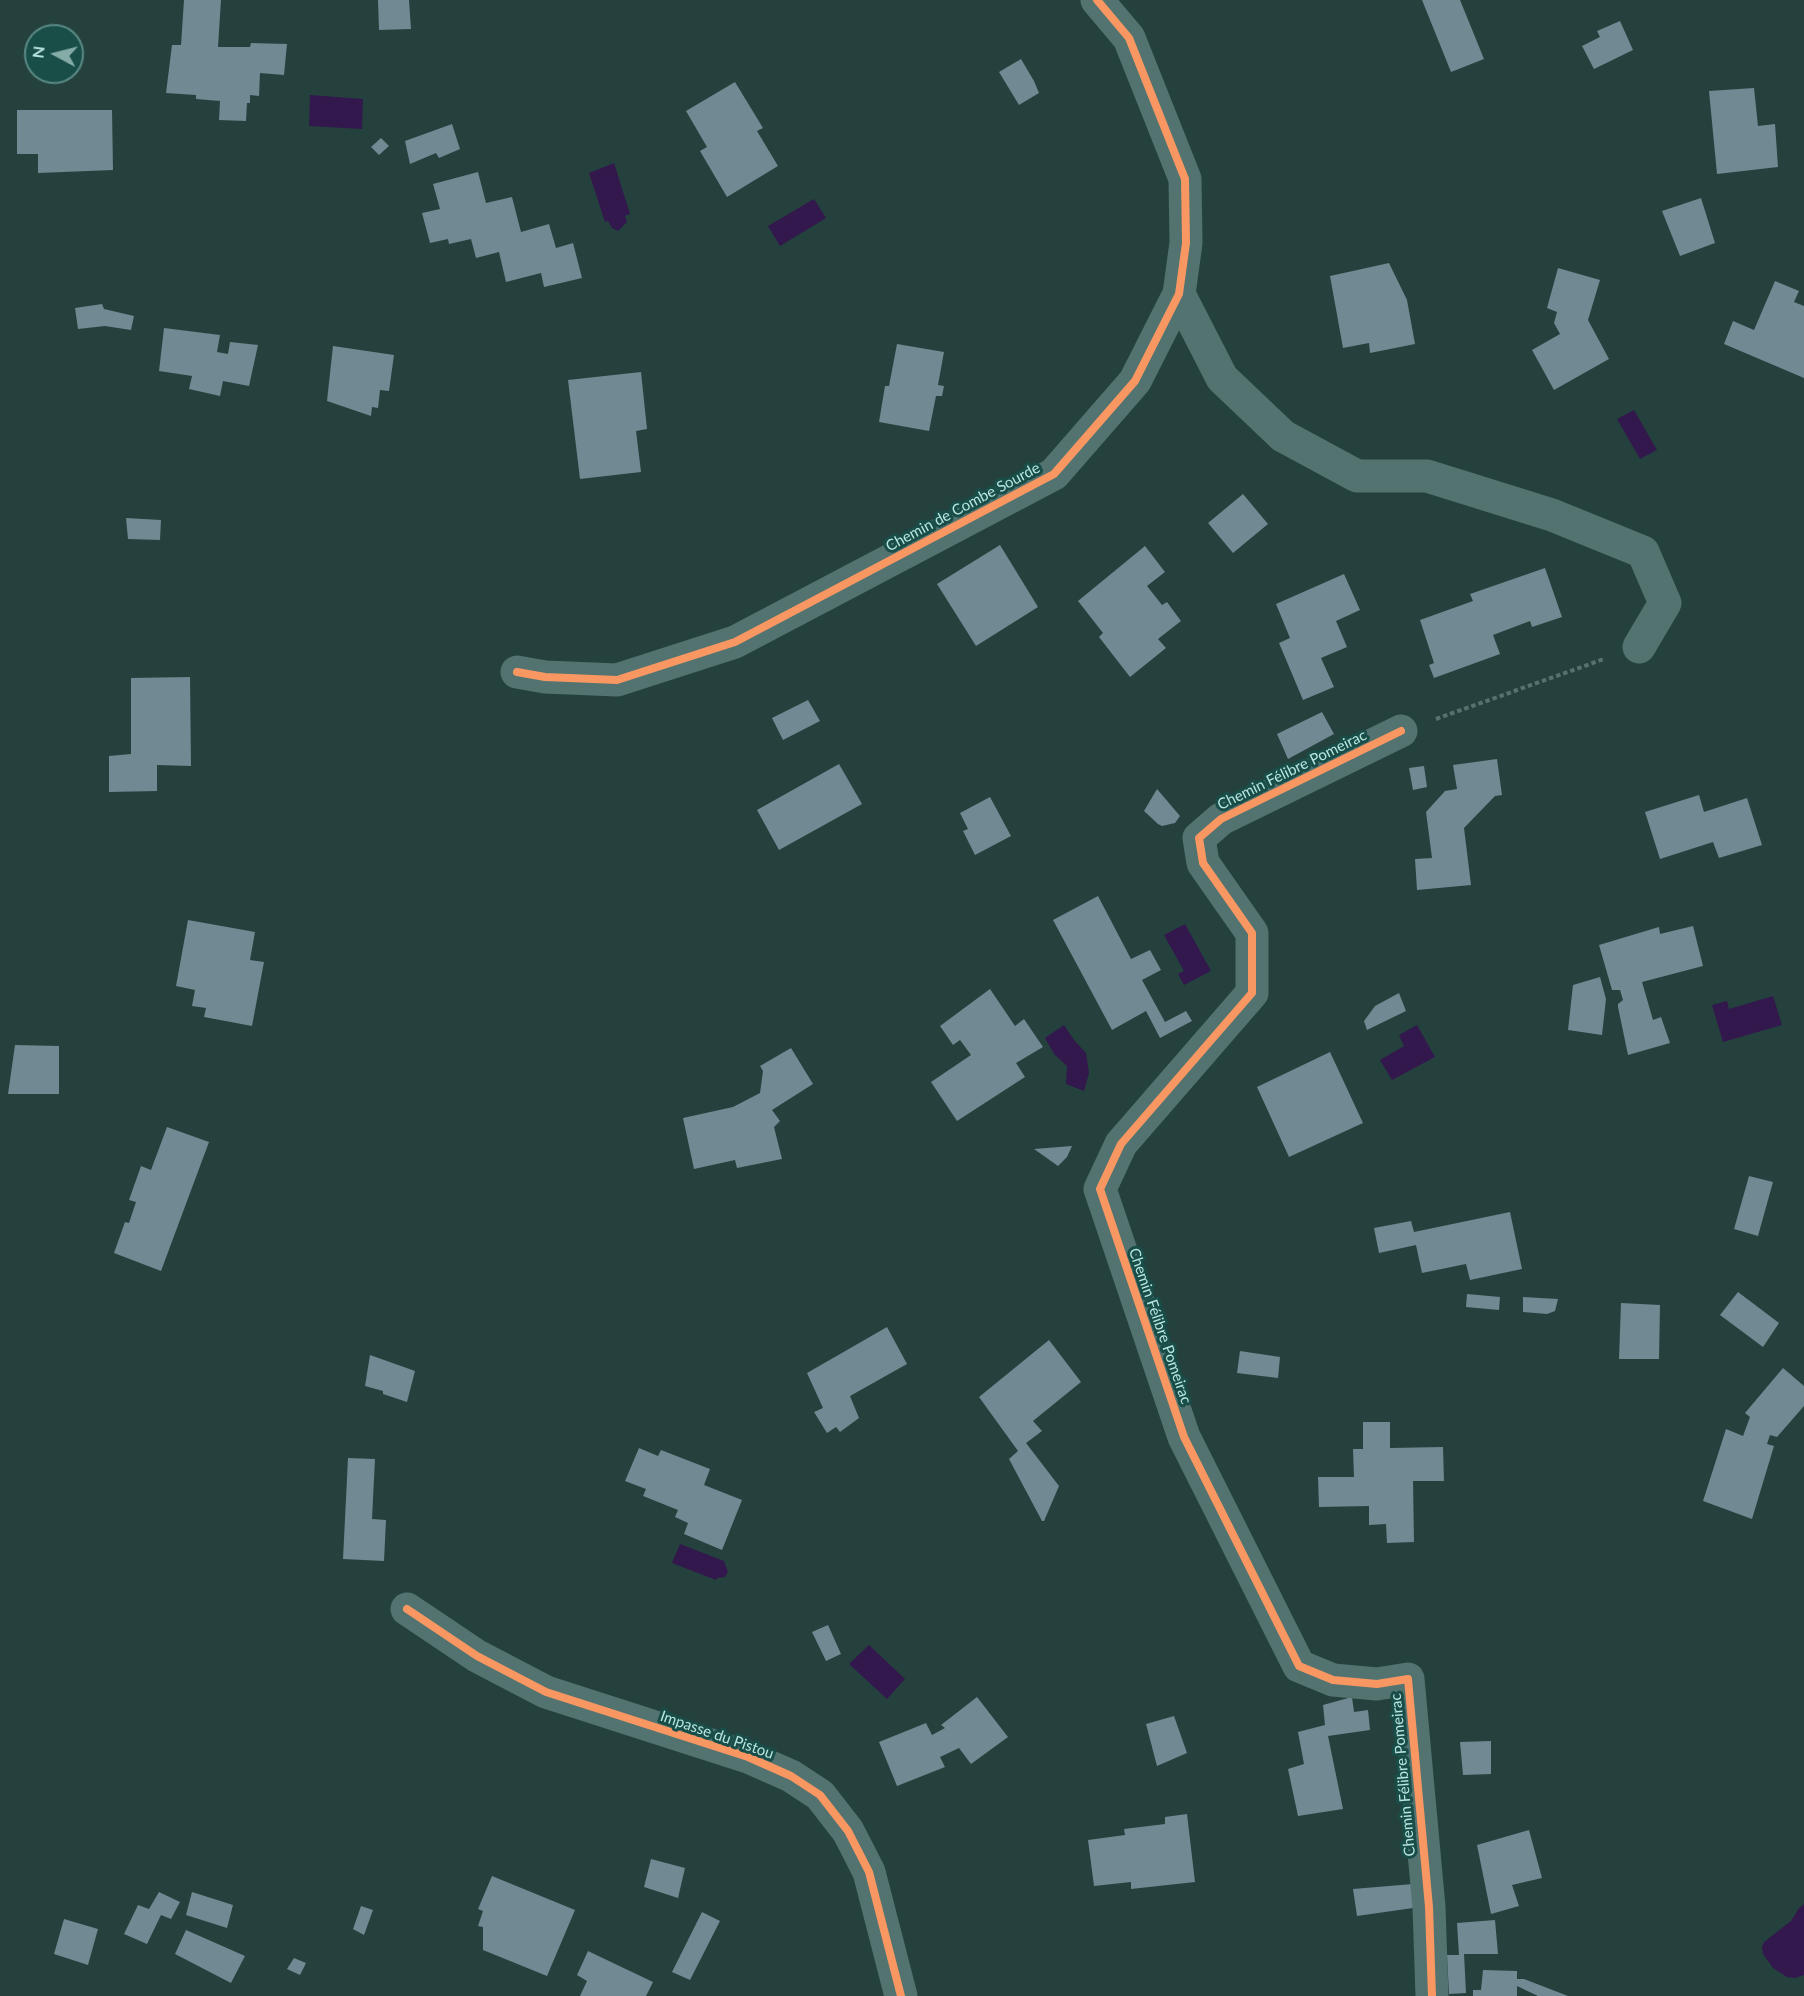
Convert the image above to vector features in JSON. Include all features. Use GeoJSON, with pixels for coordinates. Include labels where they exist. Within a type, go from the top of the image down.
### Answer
{"type":"FeatureCollection","features":[{"type":"Feature","properties":{"kind":"street","name":"Chemin de Combe Sourde"},"geometry":{"type":"LineString","coordinates":[[517,672],[545,677],[617,680],[735,642],[1054,474],[1135,381],[1179,294],[1186,243],[1185,179],[1129,38],[1097,0]]}},
{"type":"Feature","properties":{"kind":"street"},"geometry":{"type":"LineString","coordinates":[[1179,294],[1222,378],[1283,436],[1357,476],[1427,476],[1552,515],[1643,552],[1665,603],[1639,647]]}},
{"type":"Feature","properties":{"kind":"street","name":"Chemin Félibre Pomeirac"},"geometry":{"type":"LineString","coordinates":[[1401,731],[1221,819],[1199,838],[1203,863],[1251,933],[1252,993],[1121,1144],[1100,1189],[1184,1437],[1299,1666],[1333,1680],[1377,1684],[1408,1680],[1429,1907],[1432,1996]]}},
{"type":"Feature","properties":{"kind":"street","name":"Impasse du Pistou"},"geometry":{"type":"LineString","coordinates":[[407,1609],[477,1656],[546,1692],[748,1757],[791,1776],[820,1796],[848,1831],[869,1872],[901,1996]]}},
{"type":"Feature","properties":{"kind":"path"},"geometry":{"type":"LineString","coordinates":[[1401,731],[1639,647]]}},
{"type":"Feature","properties":{"kind":"shaded area"},"geometry":{"type":"Polygon","coordinates":[[[310,95],[363,99],[362,129],[309,126],[310,95]]]}},
{"type":"Feature","properties":{"kind":"shaded area"},"geometry":{"type":"Polygon","coordinates":[[[614,163],[630,214],[625,216],[627,222],[618,231],[612,228],[608,221],[605,222],[589,173],[614,163]]]}},
{"type":"Feature","properties":{"kind":"shaded area"},"geometry":{"type":"Polygon","coordinates":[[[814,199],[826,218],[780,246],[768,226],[814,199]]]}},
{"type":"Feature","properties":{"kind":"shaded area"},"geometry":{"type":"Polygon","coordinates":[[[1634,410],[1657,450],[1640,459],[1617,419],[1634,410]]]}},
{"type":"Feature","properties":{"kind":"shaded area"},"geometry":{"type":"Polygon","coordinates":[[[1185,924],[1211,971],[1184,985],[1178,974],[1184,971],[1164,935],[1185,924]]]}},
{"type":"Feature","properties":{"kind":"shaded area"},"geometry":{"type":"Polygon","coordinates":[[[1773,996],[1782,1025],[1723,1042],[1712,1005],[1727,1001],[1729,1009],[1773,996]]]}},
{"type":"Feature","properties":{"kind":"shaded area"},"geometry":{"type":"Polygon","coordinates":[[[1064,1025],[1086,1053],[1089,1073],[1084,1091],[1066,1084],[1067,1066],[1054,1054],[1045,1038],[1064,1025]]]}},
{"type":"Feature","properties":{"kind":"shaded area"},"geometry":{"type":"Polygon","coordinates":[[[1417,1025],[1435,1057],[1392,1080],[1380,1060],[1404,1046],[1399,1035],[1417,1025]]]}},
{"type":"Feature","properties":{"kind":"shaded area"},"geometry":{"type":"Polygon","coordinates":[[[680,1544],[724,1561],[728,1572],[725,1577],[716,1580],[672,1563],[680,1544]]]}},
{"type":"Feature","properties":{"kind":"shaded area"},"geometry":{"type":"Polygon","coordinates":[[[869,1645],[905,1679],[887,1699],[849,1664],[869,1645]]]}},
{"type":"Feature","properties":{"kind":"shaded area"},"geometry":{"type":"Polygon","coordinates":[[[1804,1904],[1804,1975],[1795,1978],[1787,1977],[1773,1968],[1763,1954],[1762,1947],[1764,1942],[1791,1921],[1804,1904]]]}},
{"type":"Feature","properties":{"kind":"building"},"geometry":{"type":"Polygon","coordinates":[[[184,0],[221,0],[218,47],[250,47],[251,43],[287,44],[284,75],[260,73],[259,96],[250,95],[246,121],[219,120],[220,101],[196,99],[196,95],[166,93],[172,45],[181,45],[184,0]]]}},
{"type":"Feature","properties":{"kind":"building"},"geometry":{"type":"Polygon","coordinates":[[[378,0],[409,0],[411,29],[379,30],[378,0]]]}},
{"type":"Feature","properties":{"kind":"building"},"geometry":{"type":"Polygon","coordinates":[[[1422,0],[1460,0],[1484,59],[1451,72],[1422,0]]]}},
{"type":"Feature","properties":{"kind":"building"},"geometry":{"type":"Polygon","coordinates":[[[1620,21],[1633,50],[1594,69],[1582,46],[1600,37],[1597,31],[1620,21]]]}},
{"type":"Feature","properties":{"kind":"building"},"geometry":{"type":"Polygon","coordinates":[[[1021,59],[1039,93],[1019,105],[999,72],[1021,59]]]}},
{"type":"Feature","properties":{"kind":"building"},"geometry":{"type":"Polygon","coordinates":[[[735,82],[763,128],[757,131],[778,166],[727,197],[700,151],[707,147],[686,111],[735,82]]]}},
{"type":"Feature","properties":{"kind":"building"},"geometry":{"type":"Polygon","coordinates":[[[1754,88],[1758,126],[1775,124],[1778,167],[1717,174],[1709,91],[1754,88]]]}},
{"type":"Feature","properties":{"kind":"building"},"geometry":{"type":"Polygon","coordinates":[[[17,110],[112,110],[113,170],[38,173],[38,154],[17,154],[17,110]]]}},
{"type":"Feature","properties":{"kind":"building"},"geometry":{"type":"Polygon","coordinates":[[[452,124],[460,149],[439,158],[436,153],[410,164],[405,141],[452,124]]]}},
{"type":"Feature","properties":{"kind":"building"},"geometry":{"type":"Polygon","coordinates":[[[381,138],[389,146],[379,155],[371,147],[381,138]]]}},
{"type":"Feature","properties":{"kind":"building"},"geometry":{"type":"Polygon","coordinates":[[[478,172],[486,203],[512,197],[521,232],[549,224],[556,248],[573,243],[582,278],[544,287],[541,273],[506,282],[499,252],[476,258],[471,239],[449,244],[448,239],[430,243],[422,213],[440,209],[433,184],[478,172]]]}},
{"type":"Feature","properties":{"kind":"building"},"geometry":{"type":"Polygon","coordinates":[[[1701,198],[1715,243],[1680,256],[1662,211],[1701,198]]]}},
{"type":"Feature","properties":{"kind":"building"},"geometry":{"type":"Polygon","coordinates":[[[1389,263],[1407,300],[1415,344],[1370,353],[1369,343],[1343,348],[1330,276],[1389,263]]]}},
{"type":"Feature","properties":{"kind":"building"},"geometry":{"type":"Polygon","coordinates":[[[1558,268],[1600,280],[1588,320],[1609,359],[1554,390],[1532,350],[1560,334],[1554,323],[1557,312],[1547,308],[1558,268]]]}},
{"type":"Feature","properties":{"kind":"building"},"geometry":{"type":"Polygon","coordinates":[[[1775,281],[1799,291],[1794,302],[1804,306],[1804,378],[1724,344],[1733,321],[1754,330],[1775,281]]]}},
{"type":"Feature","properties":{"kind":"building"},"geometry":{"type":"Polygon","coordinates":[[[102,304],[104,309],[134,316],[131,330],[105,326],[78,329],[75,308],[102,304]]]}},
{"type":"Feature","properties":{"kind":"building"},"geometry":{"type":"Polygon","coordinates":[[[164,328],[220,335],[217,352],[228,354],[230,342],[258,345],[249,386],[223,381],[220,396],[189,389],[192,376],[159,371],[164,328]]]}},
{"type":"Feature","properties":{"kind":"building"},"geometry":{"type":"Polygon","coordinates":[[[897,344],[944,352],[938,385],[944,386],[942,396],[936,396],[929,431],[879,422],[885,386],[889,386],[897,344]]]}},
{"type":"Feature","properties":{"kind":"building"},"geometry":{"type":"Polygon","coordinates":[[[333,346],[394,355],[389,391],[380,390],[378,408],[372,407],[371,416],[327,401],[333,346]]]}},
{"type":"Feature","properties":{"kind":"building"},"geometry":{"type":"Polygon","coordinates":[[[641,372],[647,429],[636,431],[641,472],[580,479],[568,380],[641,372]]]}},
{"type":"Feature","properties":{"kind":"building"},"geometry":{"type":"Polygon","coordinates":[[[1243,494],[1268,524],[1233,553],[1208,523],[1243,494]]]}},
{"type":"Feature","properties":{"kind":"building"},"geometry":{"type":"Polygon","coordinates":[[[126,518],[161,520],[160,540],[128,539],[126,518]]]}},
{"type":"Feature","properties":{"kind":"building"},"geometry":{"type":"Polygon","coordinates":[[[1000,545],[1038,607],[976,646],[937,584],[1000,545]]]}},
{"type":"Feature","properties":{"kind":"building"},"geometry":{"type":"Polygon","coordinates":[[[1145,546],[1165,572],[1147,586],[1162,605],[1167,602],[1181,621],[1158,639],[1166,648],[1130,677],[1099,637],[1103,633],[1078,601],[1145,546]]]}},
{"type":"Feature","properties":{"kind":"building"},"geometry":{"type":"Polygon","coordinates":[[[1545,568],[1562,617],[1532,627],[1530,621],[1493,635],[1500,654],[1434,678],[1429,665],[1434,663],[1420,620],[1473,601],[1470,594],[1545,568]]]}},
{"type":"Feature","properties":{"kind":"building"},"geometry":{"type":"Polygon","coordinates":[[[1344,574],[1360,610],[1336,621],[1347,647],[1321,658],[1334,687],[1303,700],[1279,643],[1290,638],[1276,604],[1344,574]]]}},
{"type":"Feature","properties":{"kind":"building"},"geometry":{"type":"Polygon","coordinates":[[[190,677],[191,766],[157,765],[157,791],[109,792],[109,756],[131,754],[131,678],[190,677]]]}},
{"type":"Feature","properties":{"kind":"building"},"geometry":{"type":"Polygon","coordinates":[[[808,700],[820,721],[783,740],[772,718],[808,700]]]}},
{"type":"Feature","properties":{"kind":"building"},"geometry":{"type":"Polygon","coordinates":[[[1322,712],[1334,734],[1288,759],[1277,734],[1322,712]]]}},
{"type":"Feature","properties":{"kind":"building"},"geometry":{"type":"Polygon","coordinates":[[[1497,759],[1502,795],[1495,796],[1464,828],[1471,885],[1417,890],[1415,859],[1432,858],[1426,812],[1445,791],[1457,789],[1453,765],[1497,759]]]}},
{"type":"Feature","properties":{"kind":"building"},"geometry":{"type":"Polygon","coordinates":[[[839,764],[862,804],[779,850],[757,810],[839,764]]]}},
{"type":"Feature","properties":{"kind":"building"},"geometry":{"type":"Polygon","coordinates":[[[1424,766],[1427,787],[1413,790],[1409,768],[1424,766]]]}},
{"type":"Feature","properties":{"kind":"building"},"geometry":{"type":"Polygon","coordinates":[[[1157,789],[1180,816],[1175,823],[1162,826],[1144,811],[1157,789]]]}},
{"type":"Feature","properties":{"kind":"building"},"geometry":{"type":"Polygon","coordinates":[[[1699,795],[1704,812],[1747,798],[1762,845],[1719,858],[1713,842],[1660,859],[1645,812],[1699,795]]]}},
{"type":"Feature","properties":{"kind":"building"},"geometry":{"type":"Polygon","coordinates":[[[990,797],[1011,836],[975,855],[963,831],[968,829],[960,813],[990,797]]]}},
{"type":"Feature","properties":{"kind":"building"},"geometry":{"type":"Polygon","coordinates":[[[1098,896],[1131,959],[1150,950],[1161,970],[1142,980],[1165,1022],[1186,1011],[1192,1021],[1160,1038],[1146,1011],[1112,1030],[1053,920],[1098,896]]]}},
{"type":"Feature","properties":{"kind":"building"},"geometry":{"type":"Polygon","coordinates":[[[188,920],[255,932],[250,960],[264,962],[252,1026],[204,1017],[206,1008],[192,1006],[195,990],[176,986],[188,920]]]}},
{"type":"Feature","properties":{"kind":"building"},"geometry":{"type":"Polygon","coordinates":[[[1693,926],[1703,966],[1642,982],[1653,1020],[1661,1017],[1670,1043],[1628,1055],[1618,1007],[1623,1000],[1620,990],[1612,990],[1599,945],[1659,927],[1660,934],[1693,926]]]}},
{"type":"Feature","properties":{"kind":"building"},"geometry":{"type":"Polygon","coordinates":[[[1600,977],[1606,999],[1602,1035],[1568,1030],[1573,985],[1600,977]]]}},
{"type":"Feature","properties":{"kind":"building"},"geometry":{"type":"Polygon","coordinates":[[[990,989],[1015,1026],[1024,1019],[1043,1047],[1016,1063],[1025,1077],[957,1121],[931,1082],[971,1055],[960,1040],[953,1045],[940,1026],[990,989]]]}},
{"type":"Feature","properties":{"kind":"building"},"geometry":{"type":"Polygon","coordinates":[[[1399,993],[1406,1011],[1367,1030],[1364,1021],[1375,1006],[1399,993]]]}},
{"type":"Feature","properties":{"kind":"building"},"geometry":{"type":"Polygon","coordinates":[[[15,1045],[59,1046],[59,1094],[8,1094],[15,1045]]]}},
{"type":"Feature","properties":{"kind":"building"},"geometry":{"type":"Polygon","coordinates":[[[791,1048],[813,1084],[772,1110],[780,1121],[774,1127],[782,1159],[737,1168],[735,1160],[694,1169],[683,1118],[733,1107],[760,1093],[763,1071],[760,1066],[791,1048]]]}},
{"type":"Feature","properties":{"kind":"building"},"geometry":{"type":"Polygon","coordinates":[[[1330,1052],[1363,1123],[1289,1157],[1257,1087],[1330,1052]]]}},
{"type":"Feature","properties":{"kind":"building"},"geometry":{"type":"Polygon","coordinates":[[[167,1127],[209,1142],[161,1271],[114,1253],[125,1222],[129,1223],[136,1202],[129,1200],[141,1166],[151,1170],[167,1127]]]}},
{"type":"Feature","properties":{"kind":"building"},"geometry":{"type":"Polygon","coordinates":[[[1072,1146],[1067,1157],[1058,1166],[1034,1149],[1072,1146]]]}},
{"type":"Feature","properties":{"kind":"building"},"geometry":{"type":"Polygon","coordinates":[[[1749,1176],[1773,1182],[1758,1236],[1734,1229],[1749,1176]]]}},
{"type":"Feature","properties":{"kind":"building"},"geometry":{"type":"Polygon","coordinates":[[[1510,1212],[1522,1269],[1470,1280],[1466,1264],[1422,1273],[1416,1245],[1379,1253],[1374,1228],[1411,1221],[1414,1232],[1510,1212]]]}},
{"type":"Feature","properties":{"kind":"building"},"geometry":{"type":"Polygon","coordinates":[[[1738,1292],[1779,1323],[1763,1347],[1720,1315],[1738,1292]]]}},
{"type":"Feature","properties":{"kind":"building"},"geometry":{"type":"Polygon","coordinates":[[[1467,1294],[1500,1297],[1499,1310],[1466,1307],[1467,1294]]]}},
{"type":"Feature","properties":{"kind":"building"},"geometry":{"type":"Polygon","coordinates":[[[1523,1297],[1558,1299],[1555,1311],[1547,1314],[1523,1312],[1523,1297]]]}},
{"type":"Feature","properties":{"kind":"building"},"geometry":{"type":"Polygon","coordinates":[[[1621,1303],[1660,1305],[1659,1359],[1619,1359],[1621,1303]]]}},
{"type":"Feature","properties":{"kind":"building"},"geometry":{"type":"Polygon","coordinates":[[[887,1327],[907,1364],[850,1396],[859,1418],[840,1432],[836,1427],[827,1433],[814,1412],[823,1408],[807,1373],[887,1327]]]}},
{"type":"Feature","properties":{"kind":"building"},"geometry":{"type":"Polygon","coordinates":[[[1049,1340],[1081,1382],[1033,1421],[1042,1431],[1026,1443],[1059,1486],[1042,1521],[1009,1459],[1018,1451],[979,1397],[1049,1340]]]}},
{"type":"Feature","properties":{"kind":"building"},"geometry":{"type":"Polygon","coordinates":[[[1240,1351],[1280,1357],[1278,1378],[1237,1373],[1240,1351]]]}},
{"type":"Feature","properties":{"kind":"building"},"geometry":{"type":"Polygon","coordinates":[[[370,1355],[415,1371],[407,1402],[365,1386],[370,1355]]]}},
{"type":"Feature","properties":{"kind":"building"},"geometry":{"type":"Polygon","coordinates":[[[1783,1368],[1804,1386],[1804,1406],[1777,1437],[1770,1435],[1767,1444],[1774,1446],[1752,1519],[1703,1501],[1726,1429],[1743,1436],[1750,1417],[1745,1413],[1783,1368]]]}},
{"type":"Feature","properties":{"kind":"building"},"geometry":{"type":"Polygon","coordinates":[[[1363,1422],[1390,1422],[1390,1448],[1443,1447],[1444,1481],[1413,1481],[1414,1542],[1387,1543],[1386,1524],[1369,1525],[1369,1506],[1319,1507],[1318,1477],[1354,1477],[1353,1449],[1363,1449],[1363,1422]]]}},
{"type":"Feature","properties":{"kind":"building"},"geometry":{"type":"Polygon","coordinates":[[[639,1448],[658,1456],[661,1450],[710,1469],[704,1485],[742,1500],[722,1550],[684,1534],[688,1523],[675,1517],[678,1510],[643,1496],[646,1489],[625,1481],[639,1448]]]}},
{"type":"Feature","properties":{"kind":"building"},"geometry":{"type":"Polygon","coordinates":[[[348,1458],[375,1459],[372,1519],[386,1520],[384,1561],[343,1559],[348,1458]]]}},
{"type":"Feature","properties":{"kind":"building"},"geometry":{"type":"Polygon","coordinates":[[[828,1625],[841,1654],[826,1661],[812,1632],[828,1625]]]}},
{"type":"Feature","properties":{"kind":"building"},"geometry":{"type":"Polygon","coordinates":[[[977,1697],[1008,1737],[971,1764],[959,1748],[940,1757],[945,1767],[897,1786],[879,1742],[926,1723],[932,1735],[945,1728],[941,1725],[977,1697]]]}},
{"type":"Feature","properties":{"kind":"building"},"geometry":{"type":"Polygon","coordinates":[[[1352,1697],[1354,1712],[1368,1710],[1370,1730],[1328,1736],[1343,1809],[1298,1816],[1288,1769],[1304,1764],[1298,1732],[1325,1725],[1323,1705],[1352,1697]]]}},
{"type":"Feature","properties":{"kind":"building"},"geometry":{"type":"Polygon","coordinates":[[[1174,1716],[1187,1753],[1157,1766],[1146,1724],[1174,1716]]]}},
{"type":"Feature","properties":{"kind":"building"},"geometry":{"type":"Polygon","coordinates":[[[1491,1741],[1491,1774],[1463,1775],[1460,1742],[1491,1741]]]}},
{"type":"Feature","properties":{"kind":"building"},"geometry":{"type":"Polygon","coordinates":[[[1187,1814],[1195,1882],[1131,1889],[1131,1882],[1094,1886],[1088,1840],[1125,1835],[1124,1829],[1165,1824],[1165,1817],[1187,1814]]]}},
{"type":"Feature","properties":{"kind":"building"},"geometry":{"type":"Polygon","coordinates":[[[1529,1830],[1542,1878],[1512,1885],[1519,1906],[1491,1914],[1477,1845],[1529,1830]]]}},
{"type":"Feature","properties":{"kind":"building"},"geometry":{"type":"Polygon","coordinates":[[[651,1859],[685,1868],[678,1898],[644,1887],[651,1859]]]}},
{"type":"Feature","properties":{"kind":"building"},"geometry":{"type":"Polygon","coordinates":[[[492,1876],[575,1910],[547,1976],[483,1950],[483,1927],[478,1926],[483,1911],[478,1909],[492,1876]]]}},
{"type":"Feature","properties":{"kind":"building"},"geometry":{"type":"Polygon","coordinates":[[[1413,1884],[1413,1908],[1357,1916],[1353,1889],[1413,1884]]]}},
{"type":"Feature","properties":{"kind":"building"},"geometry":{"type":"Polygon","coordinates":[[[159,1892],[180,1902],[171,1919],[161,1915],[147,1944],[124,1934],[138,1905],[149,1909],[159,1892]]]}},
{"type":"Feature","properties":{"kind":"building"},"geometry":{"type":"Polygon","coordinates":[[[192,1892],[233,1905],[227,1928],[186,1915],[192,1892]]]}},
{"type":"Feature","properties":{"kind":"building"},"geometry":{"type":"Polygon","coordinates":[[[361,1906],[373,1910],[364,1935],[353,1929],[361,1906]]]}},
{"type":"Feature","properties":{"kind":"building"},"geometry":{"type":"Polygon","coordinates":[[[702,1912],[720,1921],[690,1980],[672,1972],[702,1912]]]}},
{"type":"Feature","properties":{"kind":"building"},"geometry":{"type":"Polygon","coordinates":[[[64,1919],[98,1929],[88,1965],[54,1954],[64,1919]]]}},
{"type":"Feature","properties":{"kind":"building"},"geometry":{"type":"Polygon","coordinates":[[[1495,1920],[1498,1954],[1464,1954],[1466,1993],[1449,1994],[1447,1955],[1459,1955],[1457,1923],[1495,1920]]]}},
{"type":"Feature","properties":{"kind":"building"},"geometry":{"type":"Polygon","coordinates":[[[186,1930],[245,1956],[231,1983],[175,1954],[186,1930]]]}},
{"type":"Feature","properties":{"kind":"building"},"geometry":{"type":"Polygon","coordinates":[[[588,1951],[653,1982],[646,1996],[580,1996],[587,1981],[577,1975],[588,1951]]]}},
{"type":"Feature","properties":{"kind":"building"},"geometry":{"type":"Polygon","coordinates":[[[294,1958],[306,1963],[300,1975],[287,1969],[294,1958]]]}},
{"type":"Feature","properties":{"kind":"building"},"geometry":{"type":"Polygon","coordinates":[[[1483,1970],[1517,1971],[1517,1979],[1524,1979],[1568,1996],[1538,1996],[1517,1986],[1517,1996],[1473,1996],[1473,1990],[1481,1990],[1483,1970]]]}},
{"type":"Feature","properties":{"kind":"cycle path"},"geometry":{"type":"LineString","coordinates":[[517,672],[545,677],[617,680],[735,642],[1054,474],[1135,381],[1179,294],[1186,243],[1185,179],[1129,38],[1097,0]]}},
{"type":"Feature","properties":{"kind":"cycle path"},"geometry":{"type":"LineString","coordinates":[[1401,731],[1221,819],[1199,838],[1203,863],[1252,933],[1252,993],[1121,1144],[1100,1189],[1184,1437],[1299,1666],[1333,1680],[1377,1684],[1408,1679],[1429,1907],[1432,1996]]}},
{"type":"Feature","properties":{"kind":"cycle path"},"geometry":{"type":"LineString","coordinates":[[407,1609],[477,1656],[546,1692],[748,1757],[791,1776],[820,1795],[848,1831],[869,1872],[901,1996]]}}]}
